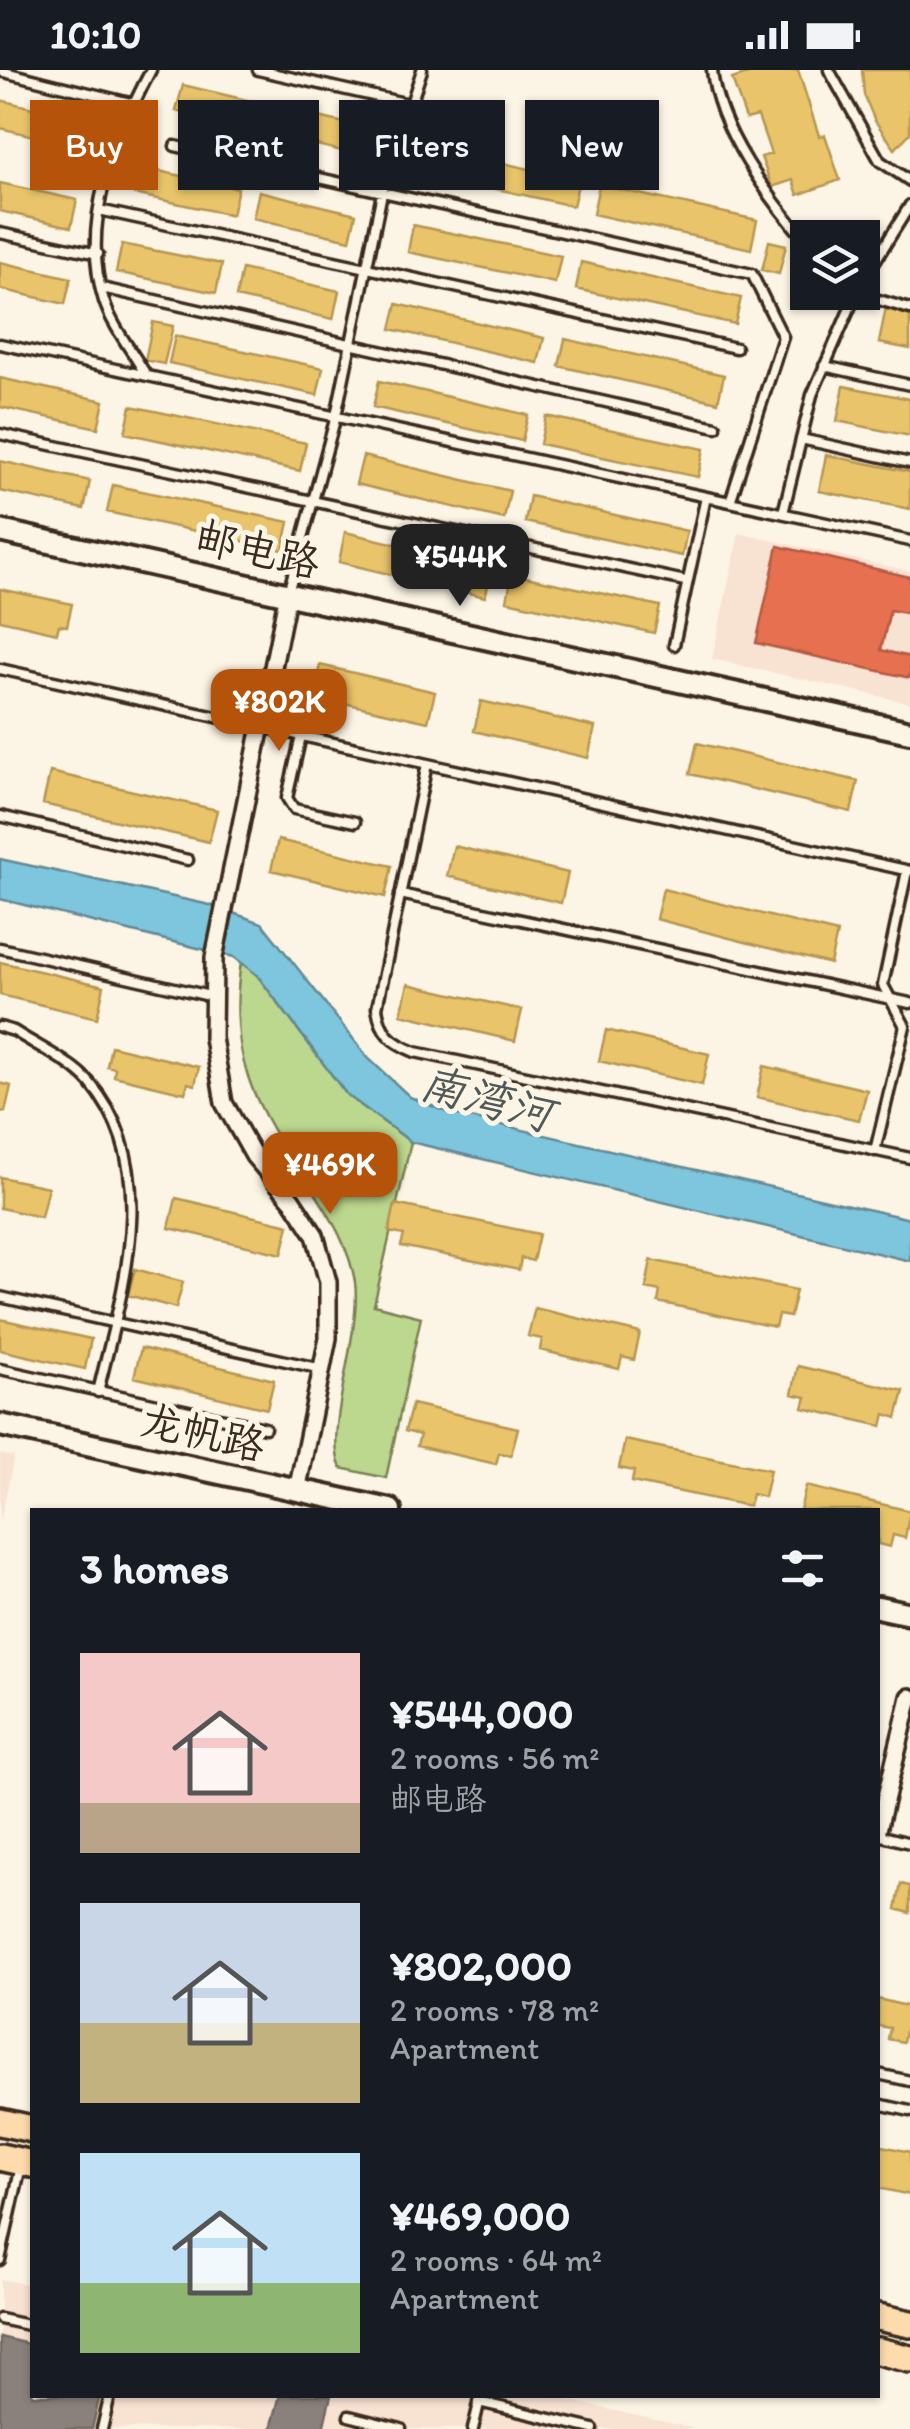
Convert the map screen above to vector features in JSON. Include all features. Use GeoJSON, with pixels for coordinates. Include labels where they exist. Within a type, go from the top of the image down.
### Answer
{"type":"FeatureCollection","features":[{"type":"Feature","properties":{"kind":"main road"},"geometry":{"type":"LineString","coordinates":[[0,2122],[30,2129]]}},
{"type":"Feature","properties":{"kind":"main road"},"geometry":{"type":"LineString","coordinates":[[880,2317],[910,2324]]}},
{"type":"Feature","properties":{"kind":"main road"},"geometry":{"type":"LineString","coordinates":[[880,2352],[910,2359]]}},
{"type":"Feature","properties":{"kind":"street","name":"邮电路"},"geometry":{"type":"LineString","coordinates":[[0,531],[910,732]]}},
{"type":"Feature","properties":{"kind":"street"},"geometry":{"type":"LineString","coordinates":[[288,594],[214,958],[213,1038],[224,1103],[254,1156],[315,1234],[328,1282],[328,1338],[296,1491]]}},
{"type":"Feature","properties":{"kind":"street","name":"龙帆路"},"geometry":{"type":"LineString","coordinates":[[0,1425],[380,1508]]}},
{"type":"Feature","properties":{"kind":"street"},"geometry":{"type":"LineString","coordinates":[[880,1608],[910,1614]]}},
{"type":"Feature","properties":{"kind":"street"},"geometry":{"type":"LineString","coordinates":[[880,1824],[910,1696]]}},
{"type":"Feature","properties":{"kind":"lane"},"geometry":{"type":"LineString","coordinates":[[136,100],[151,70]]}},
{"type":"Feature","properties":{"kind":"lane"},"geometry":{"type":"LineString","coordinates":[[258,70],[391,100]]}},
{"type":"Feature","properties":{"kind":"lane"},"geometry":{"type":"LineString","coordinates":[[411,100],[422,70]]}},
{"type":"Feature","properties":{"kind":"lane"},"geometry":{"type":"LineString","coordinates":[[712,70],[713,84],[747,161],[791,220]]}},
{"type":"Feature","properties":{"kind":"lane"},"geometry":{"type":"LineString","coordinates":[[828,70],[880,161],[910,182]]}},
{"type":"Feature","properties":{"kind":"lane"},"geometry":{"type":"LineString","coordinates":[[0,72],[117,100]]}},
{"type":"Feature","properties":{"kind":"lane"},"geometry":{"type":"LineString","coordinates":[[175,146],[752,274],[783,336],[730,502]]}},
{"type":"Feature","properties":{"kind":"lane"},"geometry":{"type":"LineString","coordinates":[[104,190],[95,227],[104,301],[146,375]]}},
{"type":"Feature","properties":{"kind":"lane"},"geometry":{"type":"LineString","coordinates":[[288,594],[336,416],[383,190]]}},
{"type":"Feature","properties":{"kind":"lane"},"geometry":{"type":"LineString","coordinates":[[880,253],[910,205]]}},
{"type":"Feature","properties":{"kind":"lane"},"geometry":{"type":"LineString","coordinates":[[99,210],[736,348]]}},
{"type":"Feature","properties":{"kind":"lane"},"geometry":{"type":"LineString","coordinates":[[0,233],[98,254]]}},
{"type":"Feature","properties":{"kind":"lane"},"geometry":{"type":"LineString","coordinates":[[102,288],[716,427]]}},
{"type":"Feature","properties":{"kind":"lane"},"geometry":{"type":"LineString","coordinates":[[880,301],[910,309]]}},
{"type":"Feature","properties":{"kind":"lane"},"geometry":{"type":"LineString","coordinates":[[783,514],[824,366],[847,310]]}},
{"type":"Feature","properties":{"kind":"lane"},"geometry":{"type":"LineString","coordinates":[[0,344],[910,541]]}},
{"type":"Feature","properties":{"kind":"lane"},"geometry":{"type":"LineString","coordinates":[[824,366],[910,385]]}},
{"type":"Feature","properties":{"kind":"lane"},"geometry":{"type":"LineString","coordinates":[[0,434],[685,581]]}},
{"type":"Feature","properties":{"kind":"lane"},"geometry":{"type":"LineString","coordinates":[[801,439],[910,464]]}},
{"type":"Feature","properties":{"kind":"lane"},"geometry":{"type":"LineString","coordinates":[[674,645],[706,496]]}},
{"type":"Feature","properties":{"kind":"lane"},"geometry":{"type":"LineString","coordinates":[[0,669],[909,871],[883,985],[905,1026],[875,1151]]}},
{"type":"Feature","properties":{"kind":"lane"},"geometry":{"type":"LineString","coordinates":[[301,736],[287,798],[294,809],[355,822]]}},
{"type":"Feature","properties":{"kind":"lane"},"geometry":{"type":"LineString","coordinates":[[427,764],[377,1008],[380,1029],[396,1043],[416,1052],[910,1158]]}},
{"type":"Feature","properties":{"kind":"lane"},"geometry":{"type":"LineString","coordinates":[[0,816],[188,860]]}},
{"type":"Feature","properties":{"kind":"lane"},"geometry":{"type":"LineString","coordinates":[[400,894],[910,1003]]}},
{"type":"Feature","properties":{"kind":"lane"},"geometry":{"type":"LineString","coordinates":[[0,948],[214,997]]}},
{"type":"Feature","properties":{"kind":"lane"},"geometry":{"type":"LineString","coordinates":[[0,1026],[14,1031],[90,1082],[123,1142],[134,1214],[98,1392]]}},
{"type":"Feature","properties":{"kind":"lane"},"geometry":{"type":"LineString","coordinates":[[901,1042],[910,1048]]}},
{"type":"Feature","properties":{"kind":"lane"},"geometry":{"type":"LineString","coordinates":[[0,1297],[322,1369]]}},
{"type":"Feature","properties":{"kind":"lane"},"geometry":{"type":"LineString","coordinates":[[0,1369],[265,1428]]}},
{"type":"Feature","properties":{"kind":"lane"},"geometry":{"type":"LineString","coordinates":[[880,1834],[910,1843]]}},
{"type":"Feature","properties":{"kind":"lane"},"geometry":{"type":"LineString","coordinates":[[880,2074],[910,2081]]}},
{"type":"Feature","properties":{"kind":"lane"},"geometry":{"type":"LineString","coordinates":[[880,2104],[910,2112]]}},
{"type":"Feature","properties":{"kind":"lane"},"geometry":{"type":"LineString","coordinates":[[0,2260],[18,2161]]}},
{"type":"Feature","properties":{"kind":"lane"},"geometry":{"type":"LineString","coordinates":[[0,2319],[30,2326]]}},
{"type":"Feature","properties":{"kind":"lane"},"geometry":{"type":"LineString","coordinates":[[102,2429],[109,2398]]}},
{"type":"Feature","properties":{"kind":"lane"},"geometry":{"type":"LineString","coordinates":[[473,2429],[480,2398],[593,2429]]}},
{"type":"Feature","properties":{"kind":"lane"},"geometry":{"type":"LineString","coordinates":[[349,2416],[401,2429]]}},
{"type":"Feature","properties":{"kind":"shaded area"},"geometry":{"type":"Polygon","coordinates":[[[739,533],[910,571],[910,703],[712,659],[739,533]]]}},
{"type":"Feature","properties":{"kind":"shaded area"},"geometry":{"type":"Polygon","coordinates":[[[0,1454],[14,1457],[0,1523],[0,1454]]]}},
{"type":"Feature","properties":{"kind":"shaded area"},"geometry":{"type":"Polygon","coordinates":[[[0,2279],[30,2285],[30,2398],[557,2398],[696,2429],[0,2429],[0,2279]]]}},
{"type":"Feature","properties":{"kind":"green space"},"geometry":{"type":"Polygon","coordinates":[[[241,962],[257,975],[347,1095],[411,1142],[374,1305],[421,1317],[386,1478],[341,1468],[337,1431],[353,1328],[355,1282],[336,1228],[287,1153],[248,1078],[238,1025],[241,962]]]}},
{"type":"Feature","properties":{"kind":"water"},"geometry":{"type":"Polygon","coordinates":[[[0,859],[210,905],[262,923],[369,1059],[410,1097],[449,1113],[910,1219],[910,1261],[411,1142],[347,1095],[257,975],[234,957],[0,899],[0,859]]]}},
{"type":"Feature","properties":{"kind":"building: Homes"},"geometry":{"type":"Polygon","coordinates":[[[759,70],[798,70],[819,136],[825,135],[840,180],[798,195],[793,180],[772,187],[761,157],[771,154],[758,116],[746,119],[732,79],[759,70]]]}},
{"type":"Feature","properties":{"kind":"building: Homes"},"geometry":{"type":"Polygon","coordinates":[[[862,70],[910,70],[910,133],[895,149],[875,121],[864,95],[862,70]]]}},
{"type":"Feature","properties":{"kind":"building: Homes"},"geometry":{"type":"Polygon","coordinates":[[[183,85],[247,100],[179,100],[183,85]]]}},
{"type":"Feature","properties":{"kind":"building: Homes"},"geometry":{"type":"Polygon","coordinates":[[[0,100],[30,107],[30,135],[0,128],[0,100]]]}},
{"type":"Feature","properties":{"kind":"building: Homes"},"geometry":{"type":"Polygon","coordinates":[[[319,117],[339,122],[339,150],[319,146],[319,117]]]}},
{"type":"Feature","properties":{"kind":"building: Homes"},"geometry":{"type":"Polygon","coordinates":[[[505,164],[525,168],[525,190],[577,190],[573,206],[501,190],[505,190],[505,164]]]}},
{"type":"Feature","properties":{"kind":"building: Homes"},"geometry":{"type":"Polygon","coordinates":[[[158,171],[178,175],[178,190],[238,190],[232,215],[134,194],[135,190],[158,190],[158,171]]]}},
{"type":"Feature","properties":{"kind":"building: Homes"},"geometry":{"type":"Polygon","coordinates":[[[0,183],[77,200],[71,227],[0,211],[0,183]]]}},
{"type":"Feature","properties":{"kind":"building: Homes"},"geometry":{"type":"Polygon","coordinates":[[[598,190],[622,190],[757,220],[751,249],[593,214],[598,190]]]}},
{"type":"Feature","properties":{"kind":"building: Homes"},"geometry":{"type":"Polygon","coordinates":[[[259,191],[356,214],[350,240],[253,218],[259,191]]]}},
{"type":"Feature","properties":{"kind":"building: Homes"},"geometry":{"type":"Polygon","coordinates":[[[413,225],[561,256],[555,283],[408,252],[413,225]]]}},
{"type":"Feature","properties":{"kind":"building: Homes"},"geometry":{"type":"Polygon","coordinates":[[[769,241],[786,245],[779,274],[762,270],[769,241]]]}},
{"type":"Feature","properties":{"kind":"building: Homes"},"geometry":{"type":"Polygon","coordinates":[[[122,244],[222,264],[216,293],[116,272],[122,244]]]}},
{"type":"Feature","properties":{"kind":"building: Homes"},"geometry":{"type":"Polygon","coordinates":[[[0,262],[71,278],[65,304],[0,289],[0,262]]]}},
{"type":"Feature","properties":{"kind":"building: Homes"},"geometry":{"type":"Polygon","coordinates":[[[581,262],[741,298],[735,324],[576,289],[581,262]]]}},
{"type":"Feature","properties":{"kind":"building: Homes"},"geometry":{"type":"Polygon","coordinates":[[[242,269],[339,291],[333,319],[236,297],[242,269]]]}},
{"type":"Feature","properties":{"kind":"building: Homes"},"geometry":{"type":"Polygon","coordinates":[[[397,304],[544,338],[538,363],[391,329],[397,304]]]}},
{"type":"Feature","properties":{"kind":"building: Homes"},"geometry":{"type":"Polygon","coordinates":[[[886,307],[910,312],[910,349],[879,343],[886,307]]]}},
{"type":"Feature","properties":{"kind":"building: Homes"},"geometry":{"type":"Polygon","coordinates":[[[153,322],[173,326],[164,364],[145,360],[153,322]]]}},
{"type":"Feature","properties":{"kind":"building: Homes"},"geometry":{"type":"Polygon","coordinates":[[[175,336],[323,368],[317,395],[169,363],[175,336]]]}},
{"type":"Feature","properties":{"kind":"building: Homes"},"geometry":{"type":"Polygon","coordinates":[[[565,339],[724,375],[718,402],[559,366],[565,339]]]}},
{"type":"Feature","properties":{"kind":"building: Homes"},"geometry":{"type":"Polygon","coordinates":[[[0,378],[104,401],[98,428],[0,407],[0,378]]]}},
{"type":"Feature","properties":{"kind":"building: Homes"},"geometry":{"type":"Polygon","coordinates":[[[379,381],[528,415],[522,441],[373,407],[379,381]]]}},
{"type":"Feature","properties":{"kind":"building: Homes"},"geometry":{"type":"Polygon","coordinates":[[[844,386],[910,399],[910,436],[837,421],[844,386]]]}},
{"type":"Feature","properties":{"kind":"building: Homes"},"geometry":{"type":"Polygon","coordinates":[[[131,406],[306,443],[300,471],[125,433],[131,406]]]}},
{"type":"Feature","properties":{"kind":"building: Homes"},"geometry":{"type":"Polygon","coordinates":[[[546,416],[704,449],[698,477],[540,444],[546,416]]]}},
{"type":"Feature","properties":{"kind":"building: Homes"},"geometry":{"type":"Polygon","coordinates":[[[826,455],[910,472],[910,509],[819,491],[826,455]]]}},
{"type":"Feature","properties":{"kind":"building: Homes"},"geometry":{"type":"Polygon","coordinates":[[[363,456],[510,491],[504,519],[356,484],[363,456]]]}},
{"type":"Feature","properties":{"kind":"building: Homes"},"geometry":{"type":"Polygon","coordinates":[[[0,461],[90,481],[84,509],[0,491],[0,461]]]}},
{"type":"Feature","properties":{"kind":"building: Homes"},"geometry":{"type":"Polygon","coordinates":[[[113,485],[289,522],[283,550],[107,512],[113,485]]]}},
{"type":"Feature","properties":{"kind":"building: Homes"},"geometry":{"type":"Polygon","coordinates":[[[530,496],[687,531],[682,556],[525,522],[530,496]]]}},
{"type":"Feature","properties":{"kind":"building: Homes"},"geometry":{"type":"Polygon","coordinates":[[[345,532],[493,567],[485,597],[339,562],[345,532]]]}},
{"type":"Feature","properties":{"kind":"building: Homes"},"geometry":{"type":"Polygon","coordinates":[[[512,574],[660,606],[654,633],[507,601],[512,574]]]}},
{"type":"Feature","properties":{"kind":"building: Homes"},"geometry":{"type":"Polygon","coordinates":[[[0,589],[72,604],[67,626],[59,625],[57,633],[0,620],[0,589]]]}},
{"type":"Feature","properties":{"kind":"building: Homes"},"geometry":{"type":"Polygon","coordinates":[[[320,665],[435,692],[428,722],[313,696],[320,665]]]}},
{"type":"Feature","properties":{"kind":"building: Homes"},"geometry":{"type":"Polygon","coordinates":[[[481,701],[595,727],[588,758],[474,731],[481,701]]]}},
{"type":"Feature","properties":{"kind":"building: Homes"},"geometry":{"type":"Polygon","coordinates":[[[697,743],[858,781],[851,812],[690,774],[697,743]]]}},
{"type":"Feature","properties":{"kind":"building: Homes"},"geometry":{"type":"Polygon","coordinates":[[[50,772],[217,810],[209,842],[43,804],[50,772]]]}},
{"type":"Feature","properties":{"kind":"building: Homes"},"geometry":{"type":"Polygon","coordinates":[[[278,840],[392,866],[385,897],[271,870],[278,840]]]}},
{"type":"Feature","properties":{"kind":"building: Homes"},"geometry":{"type":"Polygon","coordinates":[[[454,846],[568,873],[561,903],[447,876],[454,846]]]}},
{"type":"Feature","properties":{"kind":"building: Homes"},"geometry":{"type":"Polygon","coordinates":[[[663,889],[837,933],[830,964],[656,919],[663,889]]]}},
{"type":"Feature","properties":{"kind":"building: Homes"},"geometry":{"type":"Polygon","coordinates":[[[0,962],[104,986],[97,1018],[0,995],[0,962]]]}},
{"type":"Feature","properties":{"kind":"building: Homes"},"geometry":{"type":"Polygon","coordinates":[[[408,984],[522,1010],[515,1041],[401,1014],[408,984]]]}},
{"type":"Feature","properties":{"kind":"building: Homes"},"geometry":{"type":"Polygon","coordinates":[[[606,1030],[709,1054],[702,1085],[599,1061],[606,1030]]]}},
{"type":"Feature","properties":{"kind":"building: Homes"},"geometry":{"type":"Polygon","coordinates":[[[111,1046],[199,1067],[195,1085],[188,1083],[185,1093],[114,1076],[115,1068],[107,1066],[111,1046]]]}},
{"type":"Feature","properties":{"kind":"building: Homes"},"geometry":{"type":"Polygon","coordinates":[[[764,1066],[867,1090],[859,1120],[757,1097],[764,1066]]]}},
{"type":"Feature","properties":{"kind":"building: Homes"},"geometry":{"type":"Polygon","coordinates":[[[0,1083],[11,1086],[5,1112],[0,1111],[0,1083]]]}},
{"type":"Feature","properties":{"kind":"building: Homes"},"geometry":{"type":"Polygon","coordinates":[[[0,1177],[48,1187],[41,1217],[0,1208],[0,1177]]]}},
{"type":"Feature","properties":{"kind":"building: Homes"},"geometry":{"type":"Polygon","coordinates":[[[176,1198],[289,1225],[282,1254],[169,1228],[176,1198]]]}},
{"type":"Feature","properties":{"kind":"building: Homes"},"geometry":{"type":"Polygon","coordinates":[[[395,1204],[539,1234],[533,1261],[521,1258],[519,1270],[401,1246],[404,1235],[389,1232],[395,1204]]]}},
{"type":"Feature","properties":{"kind":"building: Homes"},"geometry":{"type":"Polygon","coordinates":[[[651,1260],[796,1290],[790,1317],[778,1315],[775,1327],[658,1302],[660,1291],[646,1288],[651,1260]]]}},
{"type":"Feature","properties":{"kind":"building: Homes"},"geometry":{"type":"Polygon","coordinates":[[[135,1269],[183,1282],[176,1308],[128,1295],[135,1269]]]}},
{"type":"Feature","properties":{"kind":"building: Homes"},"geometry":{"type":"Polygon","coordinates":[[[535,1308],[640,1333],[634,1360],[622,1357],[619,1369],[540,1350],[542,1339],[528,1336],[535,1308]]]}},
{"type":"Feature","properties":{"kind":"building: Homes"},"geometry":{"type":"Polygon","coordinates":[[[0,1319],[91,1339],[85,1369],[0,1350],[0,1319]]]}},
{"type":"Feature","properties":{"kind":"building: Homes"},"geometry":{"type":"Polygon","coordinates":[[[141,1348],[274,1380],[267,1409],[134,1377],[141,1348]]]}},
{"type":"Feature","properties":{"kind":"building: Homes"},"geometry":{"type":"Polygon","coordinates":[[[798,1366],[904,1391],[897,1418],[885,1414],[882,1426],[803,1408],[806,1397],[792,1394],[798,1366]]]}},
{"type":"Feature","properties":{"kind":"building: Homes"},"geometry":{"type":"Polygon","coordinates":[[[412,1404],[518,1428],[511,1455],[499,1453],[496,1464],[417,1446],[420,1435],[405,1431],[412,1404]]]}},
{"type":"Feature","properties":{"kind":"building: Homes"},"geometry":{"type":"Polygon","coordinates":[[[625,1440],[770,1470],[764,1497],[752,1494],[749,1506],[632,1482],[634,1471],[619,1468],[625,1440]]]}},
{"type":"Feature","properties":{"kind":"building: Homes"},"geometry":{"type":"Polygon","coordinates":[[[806,1486],[910,1511],[905,1538],[893,1535],[890,1547],[880,1544],[880,1508],[800,1508],[806,1486]]]}},
{"type":"Feature","properties":{"kind":"building: Homes"},"geometry":{"type":"Polygon","coordinates":[[[901,1884],[910,1886],[910,1913],[896,1909],[901,1884]]]}},
{"type":"Feature","properties":{"kind":"building: Homes"},"geometry":{"type":"Polygon","coordinates":[[[880,2000],[910,2007],[910,2033],[905,2032],[903,2042],[888,2039],[890,2028],[880,2026],[880,2000]]]}},
{"type":"Feature","properties":{"kind":"building: Homes"},"geometry":{"type":"Polygon","coordinates":[[[880,2145],[910,2152],[910,2195],[880,2188],[880,2145]]]}},
{"type":"Feature","properties":{"kind":"building: Shops"},"geometry":{"type":"Polygon","coordinates":[[[778,546],[910,577],[910,614],[890,610],[881,650],[910,657],[910,678],[756,643],[778,546]]]}},
{"type":"Feature","properties":{"kind":"building: Industry"},"geometry":{"type":"Polygon","coordinates":[[[0,2337],[30,2344],[30,2398],[99,2398],[92,2429],[0,2429],[0,2337]]]}},
{"type":"Feature","properties":{"kind":"building: Industry"},"geometry":{"type":"Polygon","coordinates":[[[279,2398],[330,2398],[323,2429],[271,2429],[279,2398]]]}},
{"type":"Feature","properties":{"kind":"water label","name":"南湾河"},"geometry":{"type":"Point","coordinates":[487,1098]}}]}
